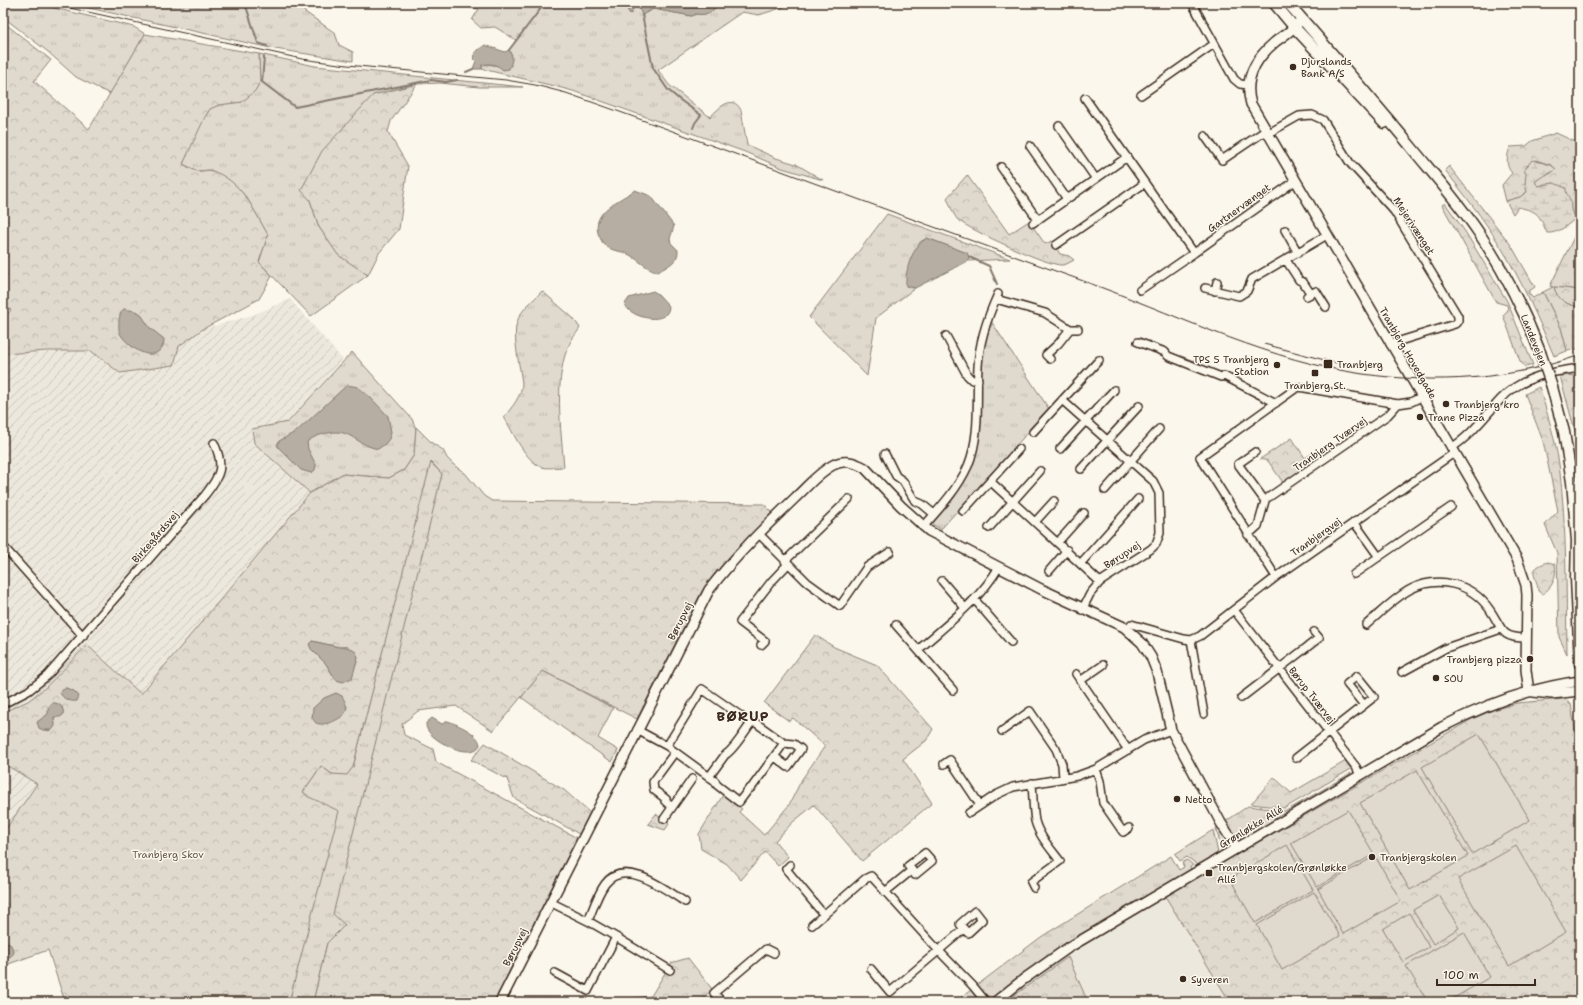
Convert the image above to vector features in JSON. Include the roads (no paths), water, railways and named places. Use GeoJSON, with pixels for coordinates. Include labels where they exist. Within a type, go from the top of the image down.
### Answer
{"type":"FeatureCollection","features":[{"type":"Feature","properties":{"kind":"main road","name":"Landevejen"},"geometry":{"type":"LineString","coordinates":[[1274,3],[1293,26],[1370,109],[1426,165]]}},
{"type":"Feature","properties":{"kind":"main road","name":"Landevejen"},"geometry":{"type":"LineString","coordinates":[[1288,3],[1463,210],[1493,256],[1520,304],[1552,386],[1569,457],[1577,542],[1580,558]]}},
{"type":"Feature","properties":{"kind":"main road","name":"Landevejen"},"geometry":{"type":"LineString","coordinates":[[1577,542],[1576,578],[1580,664]]}},
{"type":"Feature","properties":{"kind":"street"},"geometry":{"type":"LineString","coordinates":[[1192,3],[1237,82],[1248,85]]}},
{"type":"Feature","properties":{"kind":"street","name":"Tranbjerg Hovedgade"},"geometry":{"type":"LineString","coordinates":[[1301,18],[1293,26],[1284,30],[1277,41],[1263,53],[1255,64],[1248,85],[1250,104],[1517,559],[1527,595],[1526,670],[1529,692]]}},
{"type":"Feature","properties":{"kind":"street"},"geometry":{"type":"LineString","coordinates":[[1142,95],[1214,44]]}},
{"type":"Feature","properties":{"kind":"street"},"geometry":{"type":"LineString","coordinates":[[1085,98],[1194,253]]}},
{"type":"Feature","properties":{"kind":"street","name":"Mejerivænget"},"geometry":{"type":"LineString","coordinates":[[1266,132],[1300,116],[1312,115],[1323,120],[1350,163],[1394,211],[1458,316],[1458,321],[1455,324],[1390,344]]}},
{"type":"Feature","properties":{"kind":"street"},"geometry":{"type":"LineString","coordinates":[[1059,126],[1096,179]]}},
{"type":"Feature","properties":{"kind":"street"},"geometry":{"type":"LineString","coordinates":[[1205,136],[1222,160],[1266,132]]}},
{"type":"Feature","properties":{"kind":"street"},"geometry":{"type":"LineString","coordinates":[[1030,146],[1067,199]]}},
{"type":"Feature","properties":{"kind":"street"},"geometry":{"type":"LineString","coordinates":[[1001,167],[1035,221],[1127,157]]}},
{"type":"Feature","properties":{"kind":"street","name":"Gartnervænget"},"geometry":{"type":"LineString","coordinates":[[1140,290],[1295,181]]}},
{"type":"Feature","properties":{"kind":"street"},"geometry":{"type":"LineString","coordinates":[[1056,245],[1145,183]]}},
{"type":"Feature","properties":{"kind":"street"},"geometry":{"type":"LineString","coordinates":[[1285,230],[1298,253]]}},
{"type":"Feature","properties":{"kind":"street"},"geometry":{"type":"LineString","coordinates":[[1205,288],[1239,296],[1247,291],[1252,279],[1327,235]]}},
{"type":"Feature","properties":{"kind":"street"},"geometry":{"type":"LineString","coordinates":[[1286,260],[1298,280],[1303,282],[1309,295],[1316,291],[1326,306]]}},
{"type":"Feature","properties":{"kind":"street"},"geometry":{"type":"LineString","coordinates":[[1215,291],[1217,282]]}},
{"type":"Feature","properties":{"kind":"street"},"geometry":{"type":"LineString","coordinates":[[923,527],[953,493],[970,459],[977,428],[980,346],[997,296],[1045,313],[1070,329],[1078,330]]}},
{"type":"Feature","properties":{"kind":"street"},"geometry":{"type":"LineString","coordinates":[[1050,359],[1046,355],[1058,344],[1070,329]]}},
{"type":"Feature","properties":{"kind":"street"},"geometry":{"type":"LineString","coordinates":[[946,336],[966,375],[972,380],[978,380]]}},
{"type":"Feature","properties":{"kind":"street"},"geometry":{"type":"LineString","coordinates":[[1138,342],[1165,352],[1168,356],[1221,377],[1224,376],[1276,403]]}},
{"type":"Feature","properties":{"kind":"street"},"geometry":{"type":"LineString","coordinates":[[1033,432],[1099,360]]}},
{"type":"Feature","properties":{"kind":"street","name":"Tranbjergvej"},"geometry":{"type":"LineString","coordinates":[[1191,640],[1200,636],[1276,577],[1453,451],[1502,398],[1523,383],[1538,376],[1580,368]]}},
{"type":"Feature","properties":{"kind":"street"},"geometry":{"type":"LineString","coordinates":[[1276,577],[1200,457],[1295,388],[1299,387],[1398,404],[1411,402],[1421,397]]}},
{"type":"Feature","properties":{"kind":"street"},"geometry":{"type":"LineString","coordinates":[[1060,449],[1114,390]]}},
{"type":"Feature","properties":{"kind":"street","name":"Børupvej"},"geometry":{"type":"LineString","coordinates":[[1062,400],[1153,481],[1158,493],[1159,539],[1151,549],[1100,582],[1090,594],[1082,610]]}},
{"type":"Feature","properties":{"kind":"street","name":"Tranbjerg Tværvej"},"geometry":{"type":"LineString","coordinates":[[1269,497],[1388,415],[1398,404]]}},
{"type":"Feature","properties":{"kind":"street"},"geometry":{"type":"LineString","coordinates":[[1081,469],[1139,406]]}},
{"type":"Feature","properties":{"kind":"street"},"geometry":{"type":"LineString","coordinates":[[1105,490],[1159,429]]}},
{"type":"Feature","properties":{"kind":"street","name":"Birkegårdsvej"},"geometry":{"type":"LineString","coordinates":[[3,704],[38,684],[83,636],[213,486],[221,466],[220,455],[214,444]]}},
{"type":"Feature","properties":{"kind":"street"},"geometry":{"type":"LineString","coordinates":[[963,511],[1019,449]]}},
{"type":"Feature","properties":{"kind":"street"},"geometry":{"type":"LineString","coordinates":[[1248,534],[1258,526],[1264,501],[1238,464],[1255,452]]}},
{"type":"Feature","properties":{"kind":"street"},"geometry":{"type":"LineString","coordinates":[[885,454],[896,476],[903,481],[915,500],[934,514]]}},
{"type":"Feature","properties":{"kind":"street","name":"Børupvej"},"geometry":{"type":"LineString","coordinates":[[500,1002],[709,590],[722,573],[759,534],[821,473],[833,465],[846,461],[858,464],[868,471],[923,527],[936,535],[1082,610],[1124,627],[1142,643],[1151,657],[1157,672],[1171,730],[1218,817],[1237,848]]}},
{"type":"Feature","properties":{"kind":"street"},"geometry":{"type":"LineString","coordinates":[[989,528],[1040,471]]}},
{"type":"Feature","properties":{"kind":"street","name":"Børupvej"},"geometry":{"type":"LineString","coordinates":[[990,481],[1067,550],[1100,582]]}},
{"type":"Feature","properties":{"kind":"street"},"geometry":{"type":"LineString","coordinates":[[761,645],[765,641],[740,622],[787,562],[849,499]]}},
{"type":"Feature","properties":{"kind":"street","name":"Børupvej"},"geometry":{"type":"LineString","coordinates":[[1080,563],[1138,499]]}},
{"type":"Feature","properties":{"kind":"street"},"geometry":{"type":"LineString","coordinates":[[1036,522],[1054,501]]}},
{"type":"Feature","properties":{"kind":"street"},"geometry":{"type":"LineString","coordinates":[[1354,574],[1452,507]]}},
{"type":"Feature","properties":{"kind":"street"},"geometry":{"type":"LineString","coordinates":[[1058,542],[1084,513]]}},
{"type":"Feature","properties":{"kind":"street"},"geometry":{"type":"LineString","coordinates":[[1354,522],[1379,557]]}},
{"type":"Feature","properties":{"kind":"street"},"geometry":{"type":"LineString","coordinates":[[759,534],[806,582],[840,606],[867,567],[890,552]]}},
{"type":"Feature","properties":{"kind":"street"},"geometry":{"type":"LineString","coordinates":[[3,546],[83,636]]}},
{"type":"Feature","properties":{"kind":"street"},"geometry":{"type":"LineString","coordinates":[[1049,570],[1067,550]]}},
{"type":"Feature","properties":{"kind":"street"},"geometry":{"type":"LineString","coordinates":[[918,650],[975,600],[985,589],[999,567]]}},
{"type":"Feature","properties":{"kind":"street"},"geometry":{"type":"LineString","coordinates":[[942,582],[965,608]]}},
{"type":"Feature","properties":{"kind":"street"},"geometry":{"type":"LineString","coordinates":[[1366,625],[1410,589],[1423,584],[1437,582],[1457,585],[1473,592],[1483,602],[1501,629],[1507,635],[1526,638]]}},
{"type":"Feature","properties":{"kind":"street"},"geometry":{"type":"LineString","coordinates":[[975,600],[1011,642]]}},
{"type":"Feature","properties":{"kind":"street","name":"Børup Tværvej"},"geometry":{"type":"LineString","coordinates":[[1234,610],[1328,733],[1356,767],[1360,775]]}},
{"type":"Feature","properties":{"kind":"street"},"geometry":{"type":"LineString","coordinates":[[1131,624],[1191,640],[1204,714]]}},
{"type":"Feature","properties":{"kind":"street"},"geometry":{"type":"LineString","coordinates":[[896,625],[953,690]]}},
{"type":"Feature","properties":{"kind":"street"},"geometry":{"type":"LineString","coordinates":[[1402,672],[1446,648],[1501,629]]}},
{"type":"Feature","properties":{"kind":"street","name":"Børup Tværvej"},"geometry":{"type":"LineString","coordinates":[[1241,698],[1319,638],[1314,632]]}},
{"type":"Feature","properties":{"kind":"street"},"geometry":{"type":"LineString","coordinates":[[1080,681],[1103,665]]}},
{"type":"Feature","properties":{"kind":"street"},"geometry":{"type":"LineString","coordinates":[[1076,674],[1128,750]]}},
{"type":"Feature","properties":{"kind":"street","name":"Grønløkke Allé"},"geometry":{"type":"LineString","coordinates":[[995,1002],[1024,979],[1068,948],[1442,727],[1468,713],[1510,697],[1550,685],[1580,682]]}},
{"type":"Feature","properties":{"kind":"street"},"geometry":{"type":"LineString","coordinates":[[667,746],[702,689],[784,744],[794,744],[801,749],[788,767],[775,757]]}},
{"type":"Feature","properties":{"kind":"street","name":"Grønløkke Allé"},"geometry":{"type":"LineString","coordinates":[[1529,692],[1552,694],[1580,691]]}},
{"type":"Feature","properties":{"kind":"street","name":"Børup Tværvej"},"geometry":{"type":"LineString","coordinates":[[1296,758],[1364,705]]}},
{"type":"Feature","properties":{"kind":"street"},"geometry":{"type":"LineString","coordinates":[[1002,731],[1030,711],[1056,750],[1062,764],[1063,778]]}},
{"type":"Feature","properties":{"kind":"street"},"geometry":{"type":"LineString","coordinates":[[709,777],[751,723]]}},
{"type":"Feature","properties":{"kind":"street"},"geometry":{"type":"LineString","coordinates":[[637,730],[667,746],[709,777],[739,802],[784,744]]}},
{"type":"Feature","properties":{"kind":"street"},"geometry":{"type":"LineString","coordinates":[[969,813],[1005,790],[1032,783],[1077,776],[1096,769],[1144,740],[1171,730]]}},
{"type":"Feature","properties":{"kind":"street"},"geometry":{"type":"LineString","coordinates":[[672,807],[665,802],[666,799],[654,790],[653,782],[675,752]]}},
{"type":"Feature","properties":{"kind":"street"},"geometry":{"type":"LineString","coordinates":[[944,764],[950,760],[980,805]]}},
{"type":"Feature","properties":{"kind":"street"},"geometry":{"type":"LineString","coordinates":[[1096,769],[1101,789],[1102,803],[1123,832],[1129,828]]}},
{"type":"Feature","properties":{"kind":"street"},"geometry":{"type":"LineString","coordinates":[[664,819],[692,779]]}},
{"type":"Feature","properties":{"kind":"street"},"geometry":{"type":"LineString","coordinates":[[1032,783],[1035,821],[1044,839],[1060,862],[1031,882],[1034,888]]}},
{"type":"Feature","properties":{"kind":"street"},"geometry":{"type":"LineString","coordinates":[[790,865],[786,869],[824,915]]}},
{"type":"Feature","properties":{"kind":"street"},"geometry":{"type":"LineString","coordinates":[[885,892],[912,870]]}},
{"type":"Feature","properties":{"kind":"street"},"geometry":{"type":"LineString","coordinates":[[588,921],[605,884],[610,879],[620,874],[634,874],[649,879],[685,902]]}},
{"type":"Feature","properties":{"kind":"street"},"geometry":{"type":"LineString","coordinates":[[812,925],[871,876],[986,1002]]}},
{"type":"Feature","properties":{"kind":"street"},"geometry":{"type":"LineString","coordinates":[[550,902],[616,936],[670,970]]}},
{"type":"Feature","properties":{"kind":"street"},"geometry":{"type":"LineString","coordinates":[[870,969],[890,992],[964,929]]}},
{"type":"Feature","properties":{"kind":"street"},"geometry":{"type":"LineString","coordinates":[[555,974],[588,991],[616,936]]}},
{"type":"Feature","properties":{"kind":"street"},"geometry":{"type":"LineString","coordinates":[[722,1002],[714,993],[766,949],[774,953]]}},
{"type":"Feature","properties":{"kind":"waterway"},"geometry":{"type":"LineString","coordinates":[[245,3],[258,43],[267,46]]}},
{"type":"Feature","properties":{"kind":"waterway"},"geometry":{"type":"LineString","coordinates":[[509,50],[545,3]]}},
{"type":"Feature","properties":{"kind":"waterway"},"geometry":{"type":"LineString","coordinates":[[642,15],[653,68],[668,90],[701,115],[693,128]]}},
{"type":"Feature","properties":{"kind":"waterway"},"geometry":{"type":"LineString","coordinates":[[264,57],[262,82],[295,107],[431,80],[446,82],[457,80]]}},
{"type":"Feature","properties":{"kind":"waterway"},"geometry":{"type":"LineString","coordinates":[[466,72],[473,69]]}},
{"type":"Feature","properties":{"kind":"waterway"},"geometry":{"type":"LineString","coordinates":[[969,257],[989,266],[997,284]]}},
{"type":"Feature","properties":{"kind":"tram line"},"geometry":{"type":"LineString","coordinates":[[47,3],[302,59],[347,65],[506,80],[535,85],[566,93],[1100,287],[1229,338],[1329,368],[1363,374],[1418,379],[1473,378],[1527,370],[1580,355]]}},
{"type":"Feature","properties":{"kind":"tram line"},"geometry":{"type":"LineString","coordinates":[[1264,344],[1336,363]]}},
{"type":"Feature","properties":{"kind":"place","name":"Djurslands Bank A/S"},"geometry":{"type":"Point","coordinates":[1293,67]}},
{"type":"Feature","properties":{"kind":"place","name":"Tranbjerg"},"geometry":{"type":"Point","coordinates":[1328,364]}},
{"type":"Feature","properties":{"kind":"place","name":"TPS 5 Tranbjerg Station"},"geometry":{"type":"Point","coordinates":[1277,365]}},
{"type":"Feature","properties":{"kind":"place","name":"Tranbjerg St."},"geometry":{"type":"Point","coordinates":[1315,373]}},
{"type":"Feature","properties":{"kind":"place","name":"Tranbjerg kro"},"geometry":{"type":"Point","coordinates":[1446,404]}},
{"type":"Feature","properties":{"kind":"place","name":"Trane Pizza"},"geometry":{"type":"Point","coordinates":[1420,417]}},
{"type":"Feature","properties":{"kind":"place","name":"Tranbjerg pizza"},"geometry":{"type":"Point","coordinates":[1530,659]}},
{"type":"Feature","properties":{"kind":"place","name":"SOU"},"geometry":{"type":"Point","coordinates":[1436,678]}},
{"type":"Feature","properties":{"kind":"place","name":"Netto"},"geometry":{"type":"Point","coordinates":[1177,799]}},
{"type":"Feature","properties":{"kind":"place","name":"Tranbjergskolen"},"geometry":{"type":"Point","coordinates":[1372,857]}},
{"type":"Feature","properties":{"kind":"place","name":"Tranbjergskolen/Grønløkke Allé"},"geometry":{"type":"Point","coordinates":[1209,873]}},
{"type":"Feature","properties":{"kind":"place","name":"Syveren"},"geometry":{"type":"Point","coordinates":[1183,979]}},
{"type":"Feature","properties":{"kind":"district","name":"BØRUP"},"geometry":{"type":"Point","coordinates":[743,716]}},
{"type":"Feature","properties":{"kind":"park label","name":"Tranbjerg Skov"},"geometry":{"type":"Point","coordinates":[168,854]}}]}
